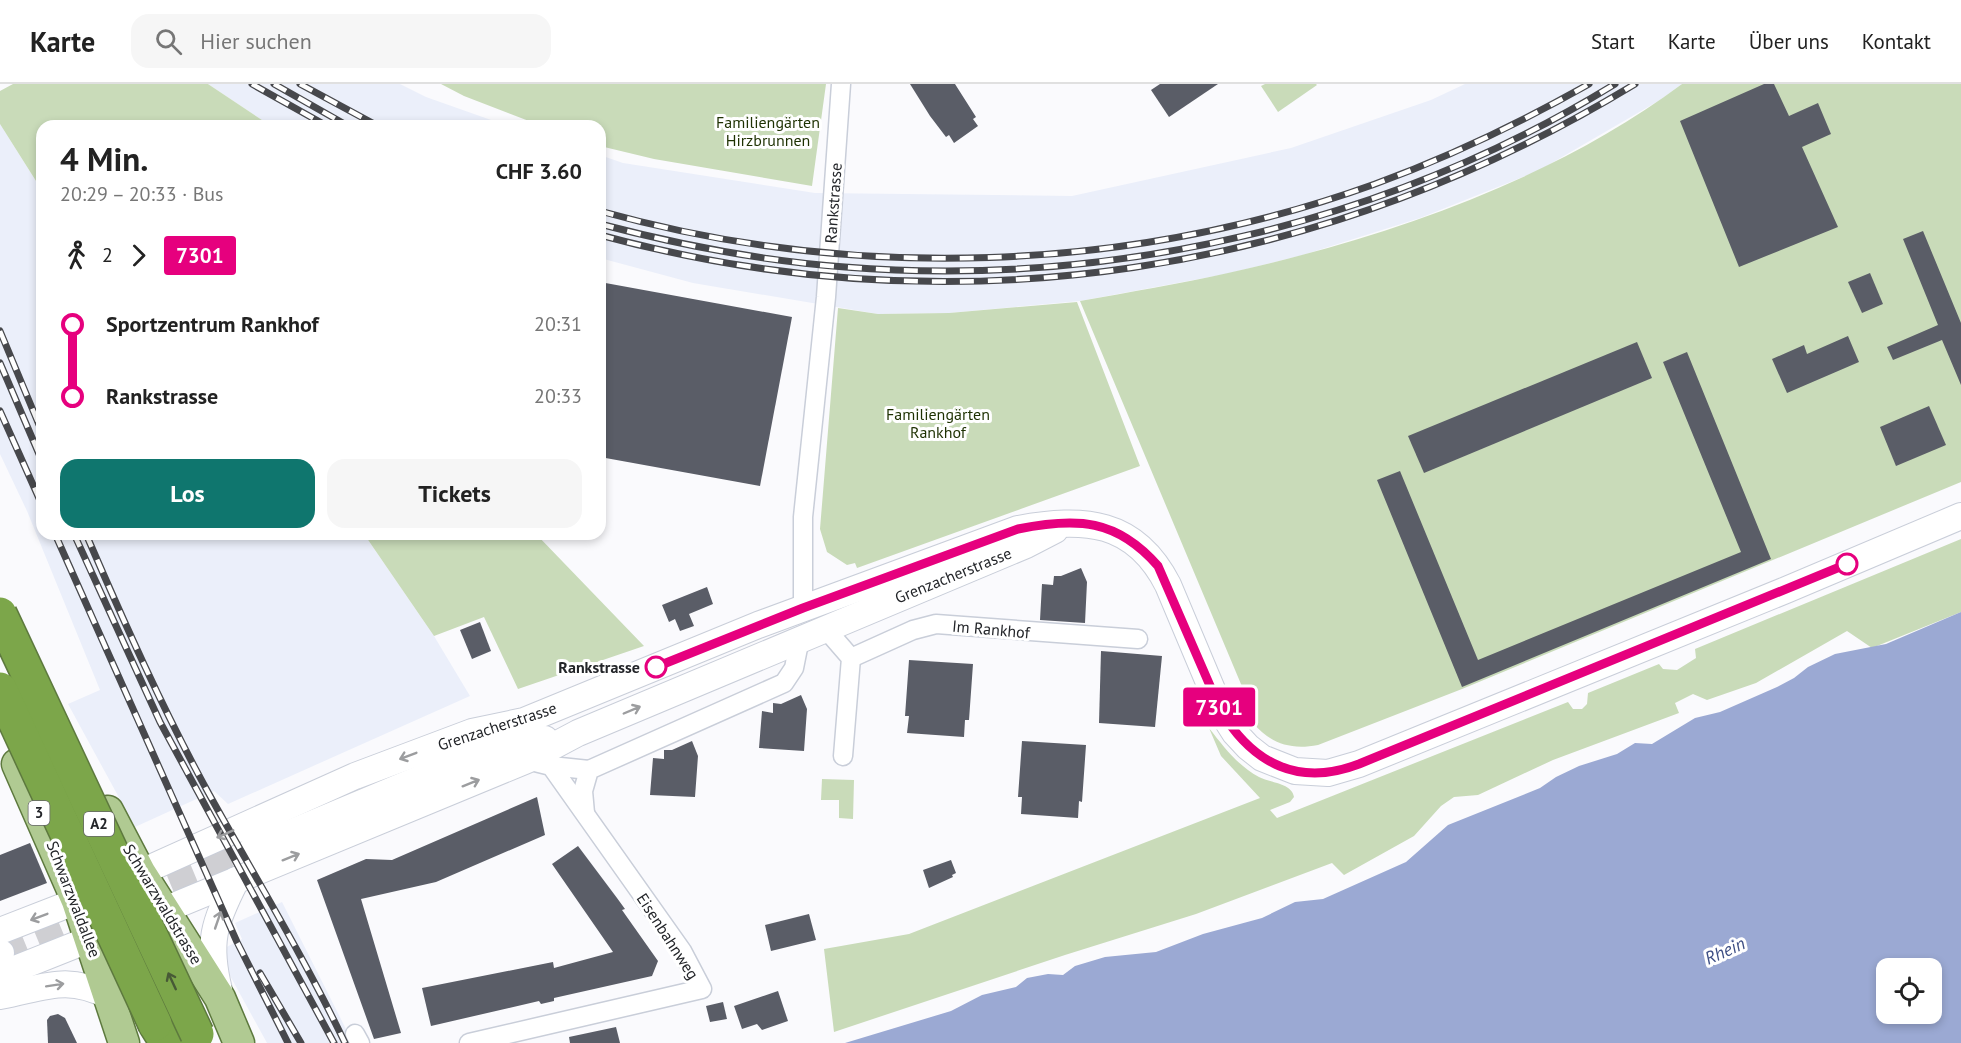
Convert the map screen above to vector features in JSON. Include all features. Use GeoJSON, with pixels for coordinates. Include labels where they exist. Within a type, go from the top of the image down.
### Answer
{"type":"FeatureCollection","features":[{"type":"Feature","properties":{"kind":"highway","name":"A2"},"geometry":{"type":"LineString","coordinates":[[0,614],[180,1038]]}},
{"type":"Feature","properties":{"kind":"highway","name":"A2"},"geometry":{"type":"LineString","coordinates":[[0,689],[180,1038]]}},
{"type":"Feature","properties":{"kind":"main road","name":"Grenzacherstrasse"},"geometry":{"type":"LineString","coordinates":[[0,953],[77,901],[356,776],[472,732],[524,721],[803,608],[1018,529],[1071,522],[1089,523],[1127,537],[1145,551],[1158,566],[1168,585],[1221,711],[1234,733],[1263,758],[1295,771],[1328,774],[1359,764],[1786,590],[1961,516]]}},
{"type":"Feature","properties":{"kind":"main road","name":"Grenzacherstrasse"},"geometry":{"type":"LineString","coordinates":[[0,953],[91,939],[236,879],[539,763],[578,733],[1026,545],[1071,522]]}},
{"type":"Feature","properties":{"kind":"main road","name":"Schwarzwaldstrasse"},"geometry":{"type":"LineString","coordinates":[[0,607],[140,872],[220,998],[239,1043]]}},
{"type":"Feature","properties":{"kind":"main road"},"geometry":{"type":"LineString","coordinates":[[803,608],[825,628]]}},
{"type":"Feature","properties":{"kind":"main road"},"geometry":{"type":"LineString","coordinates":[[800,638],[803,608]]}},
{"type":"Feature","properties":{"kind":"main road"},"geometry":{"type":"LineString","coordinates":[[0,649],[13,675],[39,683]]}},
{"type":"Feature","properties":{"kind":"main road"},"geometry":{"type":"LineString","coordinates":[[0,694],[21,704],[122,927]]}},
{"type":"Feature","properties":{"kind":"main road"},"geometry":{"type":"LineString","coordinates":[[474,756],[524,721]]}},
{"type":"Feature","properties":{"kind":"main road","name":"Schwarzwaldallee"},"geometry":{"type":"LineString","coordinates":[[0,725],[77,901],[124,1043]]}},
{"type":"Feature","properties":{"kind":"main road"},"geometry":{"type":"LineString","coordinates":[[474,756],[578,733]]}},
{"type":"Feature","properties":{"kind":"main road","name":"Grenzacherstrasse"},"geometry":{"type":"LineString","coordinates":[[252,849],[474,756]]}},
{"type":"Feature","properties":{"kind":"main road"},"geometry":{"type":"LineString","coordinates":[[220,998],[213,965],[212,937],[219,915],[236,879]]}},
{"type":"Feature","properties":{"kind":"main road"},"geometry":{"type":"LineString","coordinates":[[0,996],[68,983],[87,986],[109,996]]}},
{"type":"Feature","properties":{"kind":"street","name":"Rankstrasse"},"geometry":{"type":"LineString","coordinates":[[803,608],[803,517],[826,297],[842,84]]}},
{"type":"Feature","properties":{"kind":"street","name":"Im Rankhof"},"geometry":{"type":"LineString","coordinates":[[851,658],[913,630],[936,624],[1138,639]]}},
{"type":"Feature","properties":{"kind":"street"},"geometry":{"type":"LineString","coordinates":[[825,628],[851,658],[843,756]]}},
{"type":"Feature","properties":{"kind":"street"},"geometry":{"type":"LineString","coordinates":[[586,815],[583,791],[589,770],[784,683],[794,668],[800,638]]}},
{"type":"Feature","properties":{"kind":"street","name":"Grenzacherstrasse"},"geometry":{"type":"LineString","coordinates":[[539,763],[589,770]]}},
{"type":"Feature","properties":{"kind":"street","name":"Eisenbahnweg"},"geometry":{"type":"LineString","coordinates":[[469,1043],[702,989],[682,951],[586,815],[539,763]]}},
{"type":"Feature","properties":{"kind":"shaded area"},"geometry":{"type":"Polygon","coordinates":[[[208,84],[400,84],[426,97],[491,120],[262,120],[208,84]]]}},
{"type":"Feature","properties":{"kind":"shaded area"},"geometry":{"type":"Polygon","coordinates":[[[1465,84],[1682,84],[1660,100],[1538,171],[1420,218],[1303,255],[1226,274],[1080,301],[949,313],[878,314],[693,283],[606,260],[606,157],[623,163],[815,193],[1072,196],[1291,148],[1431,100],[1465,84]]]}},
{"type":"Feature","properties":{"kind":"shaded area"},"geometry":{"type":"Polygon","coordinates":[[[0,124],[36,181],[36,533],[0,454],[0,124]]]}},
{"type":"Feature","properties":{"kind":"shaded area"},"geometry":{"type":"Polygon","coordinates":[[[39,540],[368,540],[434,636],[470,696],[228,804],[214,791],[135,827],[68,704],[100,690],[39,540]]]}},
{"type":"Feature","properties":{"kind":"shaded area"},"geometry":{"type":"Polygon","coordinates":[[[282,902],[353,1043],[267,1043],[217,952],[242,939],[235,923],[282,902]]]}},
{"type":"Feature","properties":{"kind":"green space"},"geometry":{"type":"Polygon","coordinates":[[[13,84],[208,84],[262,120],[36,120],[36,181],[0,124],[0,91],[13,84]]]}},
{"type":"Feature","properties":{"kind":"green space","name":"Familiengärten Hirzbrunnen"},"geometry":{"type":"Polygon","coordinates":[[[441,84],[826,84],[812,186],[654,159],[606,147],[606,120],[526,120],[464,96],[441,84]]]}},
{"type":"Feature","properties":{"kind":"green space"},"geometry":{"type":"Polygon","coordinates":[[[1265,84],[1317,85],[1278,112],[1261,86],[1265,84]]]}},
{"type":"Feature","properties":{"kind":"green space"},"geometry":{"type":"Polygon","coordinates":[[[1682,84],[1961,84],[1961,482],[1462,689],[1318,745],[1291,746],[1270,738],[1252,722],[1237,700],[1246,696],[1080,301],[1228,273],[1287,259],[1347,242],[1465,202],[1578,150],[1632,119],[1682,84]]]}},
{"type":"Feature","properties":{"kind":"green space","name":"Familiengärten Rankhof"},"geometry":{"type":"Polygon","coordinates":[[[1077,302],[1140,466],[857,568],[855,563],[847,565],[827,552],[820,529],[838,308],[878,314],[949,313],[1077,302]]]}},
{"type":"Feature","properties":{"kind":"green space"},"geometry":{"type":"Polygon","coordinates":[[[1961,539],[1961,612],[1872,648],[1847,631],[1756,683],[1707,700],[1693,694],[1675,703],[1679,713],[1553,760],[1478,795],[1454,797],[1441,806],[1414,836],[1344,875],[1332,863],[1196,914],[834,1032],[824,949],[909,934],[1260,798],[1221,756],[1209,728],[1244,767],[1259,777],[1285,786],[1292,792],[1294,797],[1290,802],[1270,810],[1277,818],[1568,702],[1573,709],[1582,709],[1587,704],[1588,693],[1659,664],[1663,669],[1677,670],[1696,658],[1695,649],[1961,539]]]}},
{"type":"Feature","properties":{"kind":"green space"},"geometry":{"type":"Polygon","coordinates":[[[368,540],[542,540],[644,646],[518,689],[484,617],[434,636],[368,540]]]}},
{"type":"Feature","properties":{"kind":"green space"},"geometry":{"type":"Polygon","coordinates":[[[822,779],[854,780],[853,819],[839,818],[839,800],[821,800],[822,779]]]}},
{"type":"Feature","properties":{"kind":"water","name":"Rhein"},"geometry":{"type":"Polygon","coordinates":[[[1961,612],[1961,1043],[845,1043],[951,1011],[982,995],[1016,987],[1027,978],[1048,974],[1063,975],[1075,966],[1105,957],[1156,952],[1203,934],[1262,918],[1295,902],[1323,899],[1406,862],[1448,825],[1540,788],[1579,766],[1617,754],[1635,743],[1652,744],[1695,718],[1720,712],[1777,687],[1808,667],[1835,654],[1886,644],[1961,612]]]}},
{"type":"Feature","properties":{"kind":"building"},"geometry":{"type":"Polygon","coordinates":[[[910,84],[955,84],[976,117],[973,119],[978,126],[954,143],[949,135],[946,137],[930,116],[910,84]]]}},
{"type":"Feature","properties":{"kind":"building"},"geometry":{"type":"Polygon","coordinates":[[[1160,84],[1218,84],[1169,117],[1151,90],[1160,84]]]}},
{"type":"Feature","properties":{"kind":"building"},"geometry":{"type":"Polygon","coordinates":[[[1764,84],[1774,84],[1789,116],[1818,103],[1831,134],[1802,147],[1838,227],[1739,267],[1680,121],[1764,84]]]}},
{"type":"Feature","properties":{"kind":"building"},"geometry":{"type":"Polygon","coordinates":[[[1923,231],[1961,323],[1961,385],[1942,340],[1893,360],[1887,347],[1938,325],[1903,239],[1923,231]]]}},
{"type":"Feature","properties":{"kind":"building"},"geometry":{"type":"Polygon","coordinates":[[[1870,273],[1883,304],[1862,313],[1848,282],[1870,273]]]}},
{"type":"Feature","properties":{"kind":"building"},"geometry":{"type":"Polygon","coordinates":[[[606,283],[792,317],[760,486],[606,458],[606,283]]]}},
{"type":"Feature","properties":{"kind":"building"},"geometry":{"type":"Polygon","coordinates":[[[1848,336],[1859,362],[1787,393],[1772,359],[1804,345],[1807,354],[1848,336]]]}},
{"type":"Feature","properties":{"kind":"building"},"geometry":{"type":"Polygon","coordinates":[[[1637,342],[1652,378],[1424,473],[1408,436],[1637,342]]]}},
{"type":"Feature","properties":{"kind":"building"},"geometry":{"type":"Polygon","coordinates":[[[1687,352],[1771,559],[1462,687],[1377,480],[1400,471],[1478,660],[1741,552],[1663,362],[1687,352]]]}},
{"type":"Feature","properties":{"kind":"building"},"geometry":{"type":"Polygon","coordinates":[[[1929,406],[1946,445],[1896,466],[1880,427],[1929,406]]]}},
{"type":"Feature","properties":{"kind":"building"},"geometry":{"type":"Polygon","coordinates":[[[1081,568],[1087,582],[1085,623],[1040,620],[1042,584],[1053,585],[1054,576],[1061,576],[1081,568]]]}},
{"type":"Feature","properties":{"kind":"building"},"geometry":{"type":"Polygon","coordinates":[[[707,587],[713,604],[689,614],[694,626],[680,631],[675,619],[669,622],[662,605],[707,587]]]}},
{"type":"Feature","properties":{"kind":"building"},"geometry":{"type":"Polygon","coordinates":[[[480,622],[491,651],[472,659],[460,630],[480,622]]]}},
{"type":"Feature","properties":{"kind":"building"},"geometry":{"type":"Polygon","coordinates":[[[1101,651],[1162,656],[1155,727],[1099,723],[1101,651]]]}},
{"type":"Feature","properties":{"kind":"building"},"geometry":{"type":"Polygon","coordinates":[[[909,660],[973,664],[969,720],[965,720],[964,737],[907,733],[909,716],[905,716],[909,660]]]}},
{"type":"Feature","properties":{"kind":"building"},"geometry":{"type":"Polygon","coordinates":[[[801,695],[807,709],[804,751],[759,748],[762,711],[773,713],[773,703],[781,704],[801,695]]]}},
{"type":"Feature","properties":{"kind":"building"},"geometry":{"type":"Polygon","coordinates":[[[692,741],[698,756],[695,797],[650,795],[653,758],[664,759],[664,750],[672,750],[692,741]]]}},
{"type":"Feature","properties":{"kind":"building"},"geometry":{"type":"Polygon","coordinates":[[[1022,741],[1086,745],[1082,802],[1079,801],[1078,818],[1021,814],[1022,797],[1018,797],[1022,741]]]}},
{"type":"Feature","properties":{"kind":"building"},"geometry":{"type":"Polygon","coordinates":[[[537,797],[545,835],[436,882],[361,899],[401,1033],[374,1039],[317,880],[366,859],[392,860],[537,797]]]}},
{"type":"Feature","properties":{"kind":"building"},"geometry":{"type":"Polygon","coordinates":[[[30,843],[47,883],[0,901],[0,855],[30,843]]]}},
{"type":"Feature","properties":{"kind":"building"},"geometry":{"type":"Polygon","coordinates":[[[578,846],[625,909],[622,910],[658,961],[652,976],[554,998],[554,1001],[541,1004],[539,1001],[431,1026],[422,988],[553,962],[554,968],[613,952],[552,864],[578,846]]]}},
{"type":"Feature","properties":{"kind":"building"},"geometry":{"type":"Polygon","coordinates":[[[951,860],[956,873],[952,875],[953,877],[929,888],[923,870],[951,860]]]}},
{"type":"Feature","properties":{"kind":"building"},"geometry":{"type":"Polygon","coordinates":[[[809,914],[816,940],[771,951],[765,925],[809,914]]]}},
{"type":"Feature","properties":{"kind":"building"},"geometry":{"type":"Polygon","coordinates":[[[778,991],[788,1021],[762,1030],[757,1024],[742,1029],[734,1006],[778,991]]]}},
{"type":"Feature","properties":{"kind":"building"},"geometry":{"type":"Polygon","coordinates":[[[723,1002],[727,1019],[710,1022],[706,1006],[723,1002]]]}},
{"type":"Feature","properties":{"kind":"building"},"geometry":{"type":"Polygon","coordinates":[[[58,1014],[65,1018],[77,1043],[48,1043],[47,1020],[50,1016],[58,1014]]]}},
{"type":"Feature","properties":{"kind":"building"},"geometry":{"type":"Polygon","coordinates":[[[616,1027],[620,1043],[570,1043],[569,1037],[616,1027]]]}},
{"type":"Feature","properties":{"kind":"tunnel"},"geometry":{"type":"LineString","coordinates":[[134,898],[252,849]]}},
{"type":"Feature","properties":{"kind":"tunnel"},"geometry":{"type":"LineString","coordinates":[[1,953],[101,912]]}},
{"type":"Feature","properties":{"kind":"railway"},"geometry":{"type":"LineString","coordinates":[[252,84],[316,120]]}},
{"type":"Feature","properties":{"kind":"railway"},"geometry":{"type":"LineString","coordinates":[[274,84],[337,120]]}},
{"type":"Feature","properties":{"kind":"railway"},"geometry":{"type":"LineString","coordinates":[[300,84],[367,120]]}},
{"type":"Feature","properties":{"kind":"railway"},"geometry":{"type":"LineString","coordinates":[[606,212],[696,234],[793,249],[891,257],[990,258],[1088,250],[1185,236],[1281,214],[1375,184],[1484,138],[1589,84]]}},
{"type":"Feature","properties":{"kind":"railway"},"geometry":{"type":"LineString","coordinates":[[606,226],[721,251],[783,261],[845,267],[945,271],[1045,267],[1145,255],[1244,236],[1341,209],[1436,175],[1527,133],[1615,84]]}},
{"type":"Feature","properties":{"kind":"railway"},"geometry":{"type":"LineString","coordinates":[[606,236],[734,264],[868,279],[1001,280],[1133,268],[1263,241],[1391,202],[1515,149],[1635,84]]}},
{"type":"Feature","properties":{"kind":"railway"},"geometry":{"type":"LineString","coordinates":[[0,331],[36,418]]}},
{"type":"Feature","properties":{"kind":"railway"},"geometry":{"type":"LineString","coordinates":[[0,363],[36,447]]}},
{"type":"Feature","properties":{"kind":"railway"},"geometry":{"type":"LineString","coordinates":[[0,411],[36,492]]}},
{"type":"Feature","properties":{"kind":"railway"},"geometry":{"type":"LineString","coordinates":[[58,540],[237,942],[288,1043]]}},
{"type":"Feature","properties":{"kind":"railway"},"geometry":{"type":"LineString","coordinates":[[77,540],[160,722],[334,1043]]}},
{"type":"Feature","properties":{"kind":"railway"},"geometry":{"type":"LineString","coordinates":[[89,540],[129,633],[176,730],[209,794],[296,948],[345,1043]]}},
{"type":"Feature","properties":{"kind":"railway"},"geometry":{"type":"LineString","coordinates":[[260,973],[301,1043]]}},
{"type":"Feature","properties":{"kind":"bus line","name":"7301"},"geometry":{"type":"LineString","coordinates":[[656,667],[803,608],[1018,529],[1045,524],[1089,523],[1127,537],[1145,551],[1158,566],[1221,711],[1234,733],[1248,747],[1276,765],[1295,771],[1328,774],[1359,764],[1847,564]]}},
{"type":"Feature","properties":{"kind":"place","name":"Rankstrasse"},"geometry":{"type":"Point","coordinates":[656,667]}}]}
